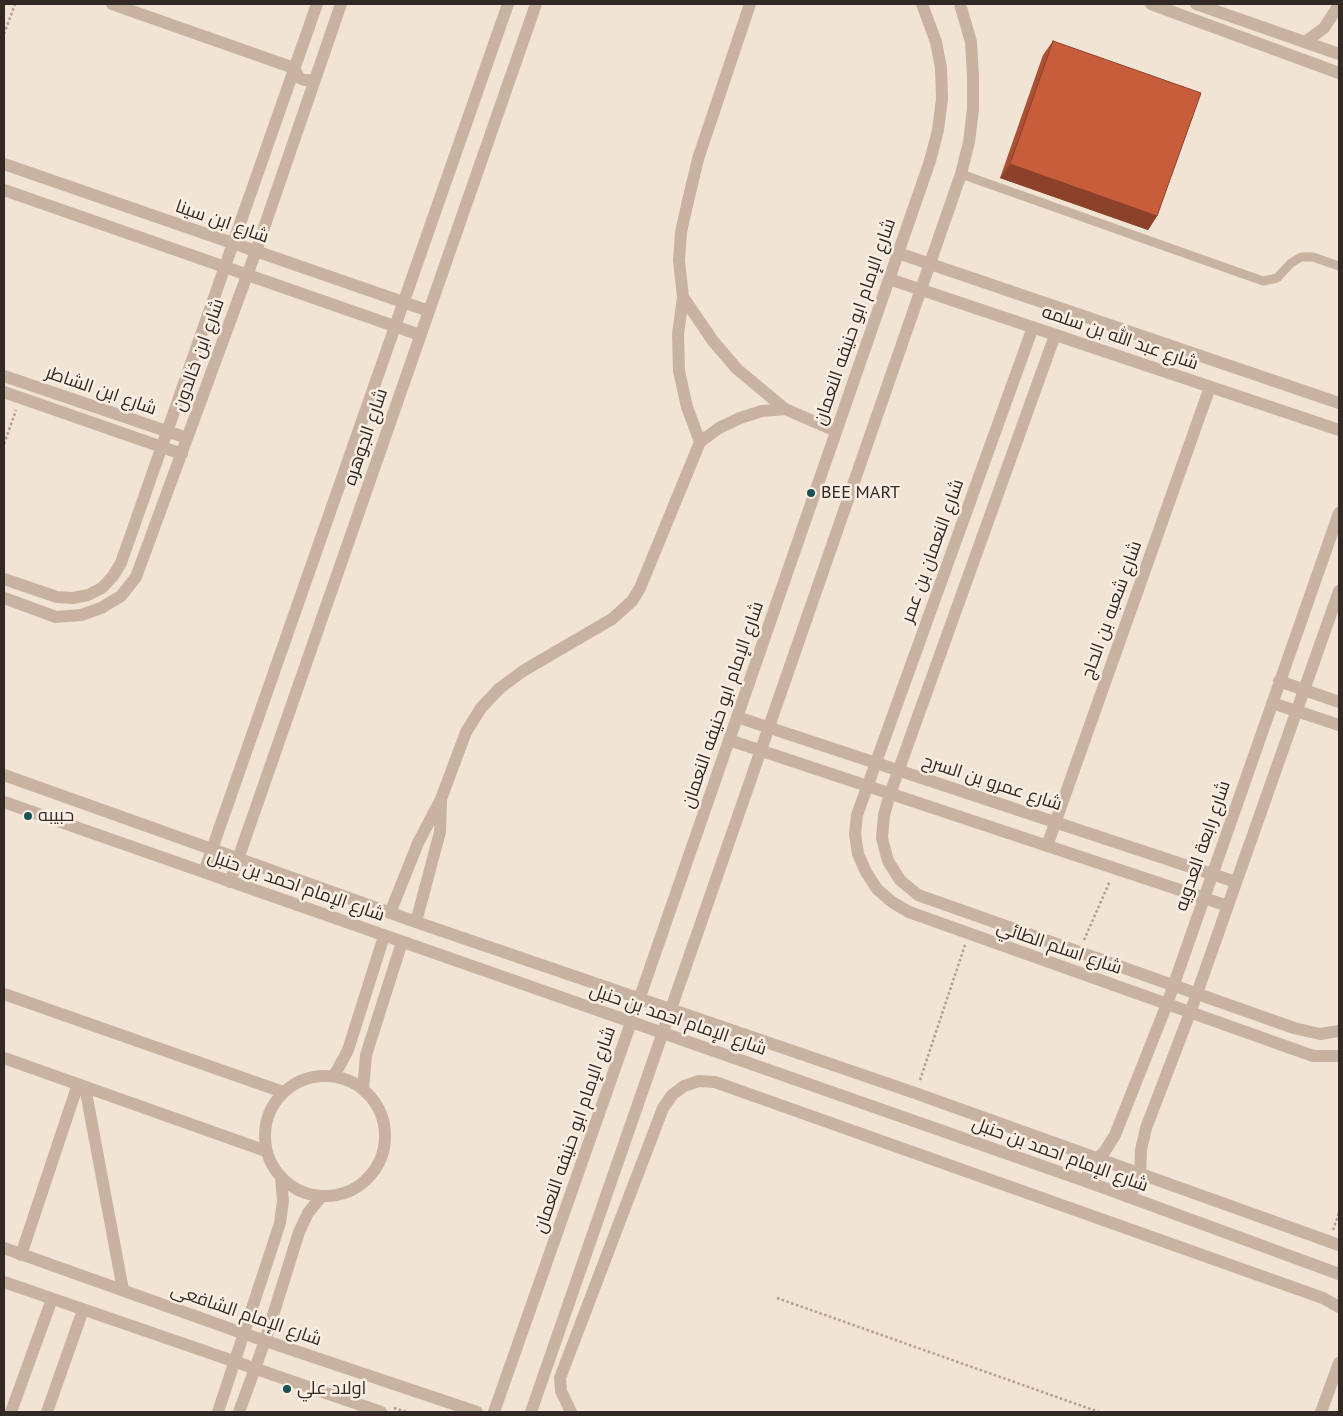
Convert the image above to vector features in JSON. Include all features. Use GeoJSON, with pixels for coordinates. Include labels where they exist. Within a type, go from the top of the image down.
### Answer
{"type":"FeatureCollection","features":[{"type":"Feature","properties":{"kind":"street"},"geometry":{"type":"LineString","coordinates":[[112,4],[294,68],[299,78],[304,80],[317,74],[311,61],[301,62],[294,68]]}},
{"type":"Feature","properties":{"kind":"street","name":"شارع ابن خالدون"},"geometry":{"type":"LineString","coordinates":[[4,579],[57,598],[73,598],[88,595],[102,588],[121,563],[223,266],[317,4]]}},
{"type":"Feature","properties":{"kind":"street","name":"شارع ابن خالدون"},"geometry":{"type":"LineString","coordinates":[[4,598],[56,617],[81,615],[101,608],[120,596],[136,577],[256,251],[341,4]]}},
{"type":"Feature","properties":{"kind":"street","name":"شارع الجوهره"},"geometry":{"type":"LineString","coordinates":[[204,872],[508,4]]}},
{"type":"Feature","properties":{"kind":"street","name":"شارع الجوهره"},"geometry":{"type":"LineString","coordinates":[[230,882],[536,4]]}},
{"type":"Feature","properties":{"kind":"street"},"geometry":{"type":"LineString","coordinates":[[700,442],[687,407],[680,371],[678,334],[683,297],[680,252],[681,232],[698,159],[750,4]]}},
{"type":"Feature","properties":{"kind":"street","name":"شارع الإمام ابو حنيفه النعمان"},"geometry":{"type":"LineString","coordinates":[[494,1412],[640,998],[930,161],[938,130],[942,99],[941,68],[936,42],[922,4]]}},
{"type":"Feature","properties":{"kind":"street"},"geometry":{"type":"LineString","coordinates":[[531,1412],[961,174],[969,142],[974,109],[971,42],[960,4]]}},
{"type":"Feature","properties":{"kind":"street"},"geometry":{"type":"LineString","coordinates":[[1151,4],[1339,72]]}},
{"type":"Feature","properties":{"kind":"street"},"geometry":{"type":"LineString","coordinates":[[1196,4],[1339,54]]}},
{"type":"Feature","properties":{"kind":"street"},"geometry":{"type":"LineString","coordinates":[[1305,42],[1324,28],[1339,6]]}},
{"type":"Feature","properties":{"kind":"street","name":"شارع ابن سينا"},"geometry":{"type":"LineString","coordinates":[[4,164],[429,311]]}},
{"type":"Feature","properties":{"kind":"street"},"geometry":{"type":"LineString","coordinates":[[4,190],[420,335]]}},
{"type":"Feature","properties":{"kind":"street","name":"شارع عبد الله بن سلمه"},"geometry":{"type":"LineString","coordinates":[[898,253],[1339,403]]}},
{"type":"Feature","properties":{"kind":"street","name":"شارع عبد الله بن سلمه"},"geometry":{"type":"LineString","coordinates":[[889,279],[1339,430]]}},
{"type":"Feature","properties":{"kind":"street"},"geometry":{"type":"LineString","coordinates":[[683,297],[713,341],[737,369],[786,408],[836,431]]}},
{"type":"Feature","properties":{"kind":"street","name":"شارع النعمان بن عمر"},"geometry":{"type":"LineString","coordinates":[[866,786],[1033,327]]}},
{"type":"Feature","properties":{"kind":"street"},"geometry":{"type":"LineString","coordinates":[[890,794],[1055,335]]}},
{"type":"Feature","properties":{"kind":"street","name":"شارع ابن الشاطر"},"geometry":{"type":"LineString","coordinates":[[4,376],[187,438]]}},
{"type":"Feature","properties":{"kind":"street"},"geometry":{"type":"LineString","coordinates":[[12,395],[19,381]]}},
{"type":"Feature","properties":{"kind":"street","name":"شارع شعبه بن الحاج"},"geometry":{"type":"LineString","coordinates":[[1047,846],[1210,387]]}},
{"type":"Feature","properties":{"kind":"street","name":"شارع ابن الشاطر"},"geometry":{"type":"LineString","coordinates":[[12,395],[182,454]]}},
{"type":"Feature","properties":{"kind":"street"},"geometry":{"type":"LineString","coordinates":[[390,912],[418,843],[441,799],[466,732],[481,708],[500,688],[523,671],[612,619],[632,601],[640,588],[700,442],[719,428],[740,418],[762,411],[786,408]]}},
{"type":"Feature","properties":{"kind":"street","name":"شارع رابعة العدويه"},"geometry":{"type":"LineString","coordinates":[[1088,1182],[1088,1168],[1115,1135],[1167,1004],[1339,513]]}},
{"type":"Feature","properties":{"kind":"street"},"geometry":{"type":"LineString","coordinates":[[1128,1197],[1137,1187],[1141,1174],[1143,1139],[1190,1013],[1339,590]]}},
{"type":"Feature","properties":{"kind":"street"},"geometry":{"type":"LineString","coordinates":[[1280,681],[1339,702]]}},
{"type":"Feature","properties":{"kind":"street"},"geometry":{"type":"LineString","coordinates":[[1272,703],[1339,725]]}},
{"type":"Feature","properties":{"kind":"street","name":"شارع عمرو بن السرح"},"geometry":{"type":"LineString","coordinates":[[737,717],[1236,882]]}},
{"type":"Feature","properties":{"kind":"street"},"geometry":{"type":"LineString","coordinates":[[729,740],[1228,906]]}},
{"type":"Feature","properties":{"kind":"street","name":"شارع الإمام احمد بن حنبل"},"geometry":{"type":"LineString","coordinates":[[4,775],[416,922],[915,1093],[1339,1245]]}},
{"type":"Feature","properties":{"kind":"street","name":"شارع اسلم الطائي"},"geometry":{"type":"LineString","coordinates":[[866,786],[857,815],[855,834],[858,854],[866,872],[877,888],[892,902],[909,912],[969,935],[1313,1056],[1339,1056]]}},
{"type":"Feature","properties":{"kind":"street","name":"شارع اسلم الطائي"},"geometry":{"type":"LineString","coordinates":[[890,794],[884,815],[882,838],[888,860],[900,880],[918,894],[1294,1028],[1320,1034],[1339,1031]]}},
{"type":"Feature","properties":{"kind":"street"},"geometry":{"type":"LineString","coordinates":[[416,922],[440,832],[441,799]]}},
{"type":"Feature","properties":{"kind":"street","name":"شارع الإمام احمد بن حنبل"},"geometry":{"type":"LineString","coordinates":[[4,802],[1088,1182],[1339,1274]]}},
{"type":"Feature","properties":{"kind":"street"},"geometry":{"type":"LineString","coordinates":[[334,1076],[348,1050],[384,936]]}},
{"type":"Feature","properties":{"kind":"street"},"geometry":{"type":"LineString","coordinates":[[363,1089],[366,1055],[402,942]]}},
{"type":"Feature","properties":{"kind":"street"},"geometry":{"type":"LineString","coordinates":[[4,994],[283,1092]]}},
{"type":"Feature","properties":{"kind":"street"},"geometry":{"type":"LineString","coordinates":[[4,1058],[266,1151]]}},
{"type":"Feature","properties":{"kind":"street"},"geometry":{"type":"LineString","coordinates":[[316,1076],[334,1076],[350,1081],[363,1089],[376,1104],[384,1121],[386,1140],[381,1158],[372,1174],[358,1187],[340,1195],[321,1196],[300,1191],[281,1178],[272,1165],[266,1151],[264,1138],[268,1113],[283,1092],[298,1081],[316,1076]]}},
{"type":"Feature","properties":{"kind":"street"},"geometry":{"type":"LineString","coordinates":[[571,1412],[561,1391],[560,1378],[663,1108],[678,1091],[699,1082],[715,1082],[1323,1298],[1339,1307]]}},
{"type":"Feature","properties":{"kind":"street"},"geometry":{"type":"LineString","coordinates":[[21,1254],[81,1086]]}},
{"type":"Feature","properties":{"kind":"street"},"geometry":{"type":"LineString","coordinates":[[81,1086],[123,1290]]}},
{"type":"Feature","properties":{"kind":"street"},"geometry":{"type":"LineString","coordinates":[[218,1412],[236,1363],[280,1223],[283,1201],[281,1178]]}},
{"type":"Feature","properties":{"kind":"street"},"geometry":{"type":"LineString","coordinates":[[239,1412],[265,1341],[299,1232],[308,1213],[321,1196]]}},
{"type":"Feature","properties":{"kind":"street","name":"شارع الإمام الشافعى"},"geometry":{"type":"LineString","coordinates":[[4,1248],[265,1341],[476,1412]]}},
{"type":"Feature","properties":{"kind":"street"},"geometry":{"type":"LineString","coordinates":[[4,1282],[381,1412]]}},
{"type":"Feature","properties":{"kind":"street"},"geometry":{"type":"LineString","coordinates":[[12,1412],[52,1299]]}},
{"type":"Feature","properties":{"kind":"street"},"geometry":{"type":"LineString","coordinates":[[47,1412],[83,1310]]}},
{"type":"Feature","properties":{"kind":"street"},"geometry":{"type":"LineString","coordinates":[[1322,1412],[1339,1363]]}},
{"type":"Feature","properties":{"kind":"lane"},"geometry":{"type":"LineString","coordinates":[[961,174],[1263,280],[1277,278],[1291,263],[1301,257],[1313,257],[1339,266]]}},
{"type":"Feature","properties":{"kind":"path"},"geometry":{"type":"LineString","coordinates":[[4,34],[15,4]]}},
{"type":"Feature","properties":{"kind":"path"},"geometry":{"type":"LineString","coordinates":[[4,444],[12,395]]}},
{"type":"Feature","properties":{"kind":"path"},"geometry":{"type":"LineString","coordinates":[[1080,952],[1103,896],[1117,869]]}},
{"type":"Feature","properties":{"kind":"path"},"geometry":{"type":"LineString","coordinates":[[915,1093],[969,935]]}},
{"type":"Feature","properties":{"kind":"path"},"geometry":{"type":"LineString","coordinates":[[777,1298],[1099,1412]]}},
{"type":"Feature","properties":{"kind":"building"},"geometry":{"type":"Polygon","coordinates":[[[1053,41],[1201,93],[1157,216],[1010,164],[1053,41]]]}},
{"type":"Feature","properties":{"kind":"place","name":"BEE MART"},"geometry":{"type":"Point","coordinates":[811,493]}},
{"type":"Feature","properties":{"kind":"place","name":"حبيبه"},"geometry":{"type":"Point","coordinates":[28,816]}},
{"type":"Feature","properties":{"kind":"place","name":"اولاد علي"},"geometry":{"type":"Point","coordinates":[287,1389]}}]}
